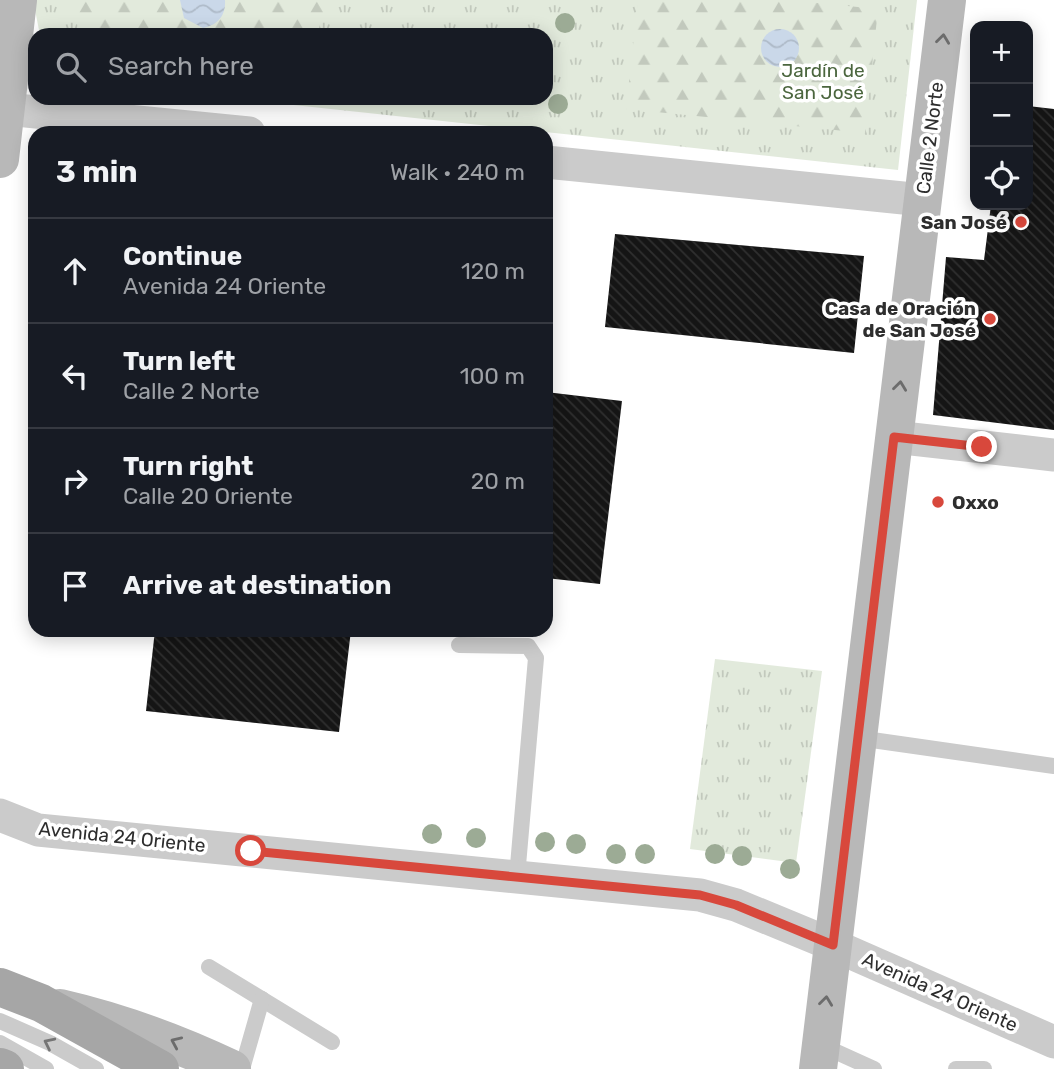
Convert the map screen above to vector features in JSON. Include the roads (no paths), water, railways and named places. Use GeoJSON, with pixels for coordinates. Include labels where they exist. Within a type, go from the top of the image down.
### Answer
{"type":"FeatureCollection","features":[{"type":"Feature","properties":{"kind":"main road"},"geometry":{"type":"LineString","coordinates":[[0,987],[41,1003],[160,1069]]}},
{"type":"Feature","properties":{"kind":"street","name":"Calle 2 Norte"},"geometry":{"type":"LineString","coordinates":[[819,1057],[947,0]]}},
{"type":"Feature","properties":{"kind":"street"},"geometry":{"type":"LineString","coordinates":[[0,159],[6,109],[11,14]]}},
{"type":"Feature","properties":{"kind":"street"},"geometry":{"type":"LineString","coordinates":[[6,109],[178,126]]}},
{"type":"Feature","properties":{"kind":"street"},"geometry":{"type":"LineString","coordinates":[[553,163],[923,200]]}},
{"type":"Feature","properties":{"kind":"street"},"geometry":{"type":"LineString","coordinates":[[894,437],[1054,455]]}},
{"type":"Feature","properties":{"kind":"street","name":"Avenida 24 Oriente"},"geometry":{"type":"LineString","coordinates":[[0,815],[38,830],[700,895],[736,905],[833,945],[1054,1042]]}},
{"type":"Feature","properties":{"kind":"street"},"geometry":{"type":"LineString","coordinates":[[41,1003],[170,1039],[232,1069]]}},
{"type":"Feature","properties":{"kind":"lane"},"geometry":{"type":"LineString","coordinates":[[459,645],[528,646],[536,658],[517,877]]}},
{"type":"Feature","properties":{"kind":"lane"},"geometry":{"type":"LineString","coordinates":[[858,738],[1054,766]]}},
{"type":"Feature","properties":{"kind":"lane"},"geometry":{"type":"LineString","coordinates":[[209,967],[332,1042]]}},
{"type":"Feature","properties":{"kind":"lane"},"geometry":{"type":"LineString","coordinates":[[242,1069],[262,999]]}},
{"type":"Feature","properties":{"kind":"lane"},"geometry":{"type":"LineString","coordinates":[[0,1021],[50,1043],[96,1069]]}},
{"type":"Feature","properties":{"kind":"lane"},"geometry":{"type":"LineString","coordinates":[[0,1043],[46,1069]]}},
{"type":"Feature","properties":{"kind":"lane"},"geometry":{"type":"LineString","coordinates":[[819,1057],[874,1069]]}},
{"type":"Feature","properties":{"kind":"lane"},"geometry":{"type":"LineString","coordinates":[[956,1069],[984,1069]]}},
{"type":"Feature","properties":{"kind":"water"},"geometry":{"type":"Polygon","coordinates":[[[180,0],[225,0],[225,5],[220,19],[203,28],[184,18],[180,0]]]}},
{"type":"Feature","properties":{"kind":"water"},"geometry":{"type":"Polygon","coordinates":[[[780,29],[794,34],[799,48],[794,62],[780,67],[766,62],[761,48],[766,34],[780,29]]]}},
{"type":"Feature","properties":{"kind":"place","name":"San José"},"geometry":{"type":"Point","coordinates":[1021,222]}},
{"type":"Feature","properties":{"kind":"place","name":"Casa de Oración de San José"},"geometry":{"type":"Point","coordinates":[990,319]}},
{"type":"Feature","properties":{"kind":"place","name":"Oxxo"},"geometry":{"type":"Point","coordinates":[938,502]}},
{"type":"Feature","properties":{"kind":"park label","name":"Jardín de San José"},"geometry":{"type":"Point","coordinates":[823,81]}}]}
